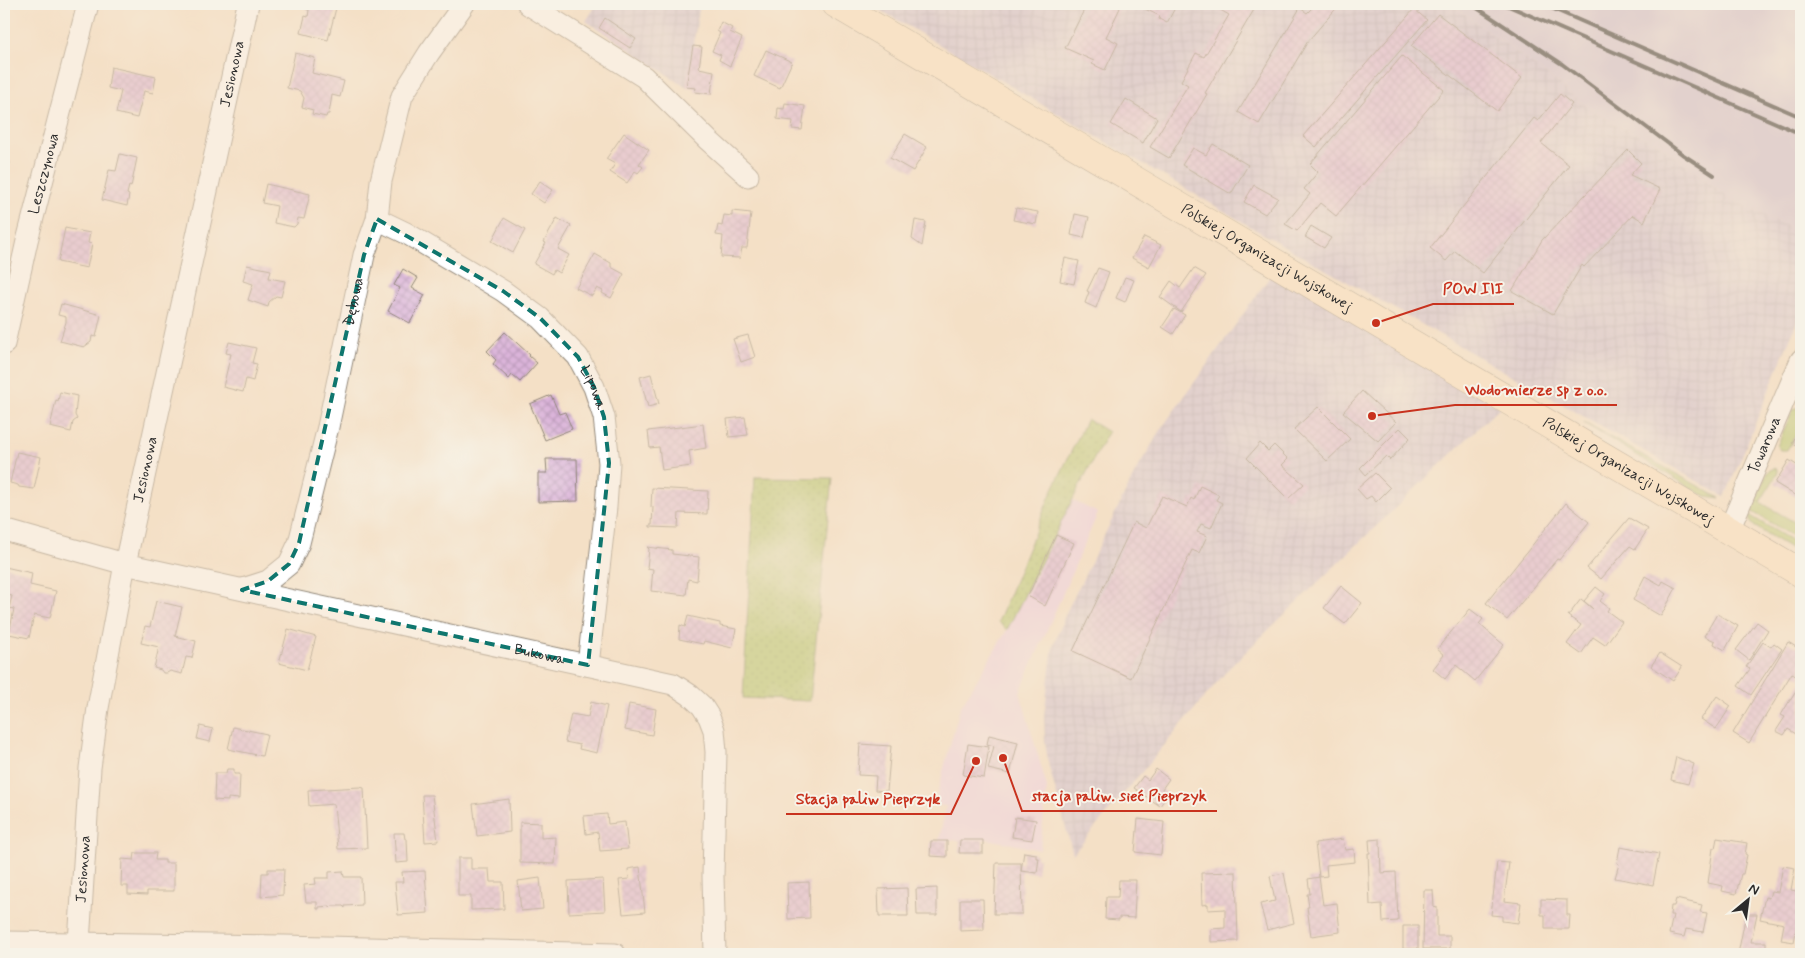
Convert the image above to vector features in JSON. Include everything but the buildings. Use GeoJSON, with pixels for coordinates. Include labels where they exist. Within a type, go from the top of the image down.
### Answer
{"type":"FeatureCollection","features":[{"type":"Feature","properties":{"kind":"main road","name":"Polskiej Organizacji Wojskowej"},"geometry":{"type":"LineString","coordinates":[[836,4],[1801,573]]}},
{"type":"Feature","properties":{"kind":"street","name":"Leszczynowa"},"geometry":{"type":"LineString","coordinates":[[4,344],[27,241],[88,4]]}},
{"type":"Feature","properties":{"kind":"street","name":"Jesionowa"},"geometry":{"type":"LineString","coordinates":[[78,943],[90,768],[98,708],[126,564],[248,4]]}},
{"type":"Feature","properties":{"kind":"street","name":"Dębowa"},"geometry":{"type":"LineString","coordinates":[[242,590],[268,581],[289,564],[299,543],[328,427],[364,255],[377,219],[381,181],[391,134],[402,96],[429,52],[464,4]]}},
{"type":"Feature","properties":{"kind":"street"},"geometry":{"type":"LineString","coordinates":[[528,4],[644,77],[708,140],[748,176]]}},
{"type":"Feature","properties":{"kind":"street","name":"Lipowa"},"geometry":{"type":"LineString","coordinates":[[377,219],[406,233],[503,291],[540,318],[578,357],[594,387],[604,417],[609,463],[606,507],[588,665]]}},
{"type":"Feature","properties":{"kind":"street","name":"Towarowa"},"geometry":{"type":"LineString","coordinates":[[1729,530],[1801,360]]}},
{"type":"Feature","properties":{"kind":"street"},"geometry":{"type":"LineString","coordinates":[[4,530],[126,564]]}},
{"type":"Feature","properties":{"kind":"street","name":"Bukowa"},"geometry":{"type":"LineString","coordinates":[[126,564],[673,684],[690,695],[709,717],[714,730],[716,752],[713,876],[714,954]]}},
{"type":"Feature","properties":{"kind":"street"},"geometry":{"type":"LineString","coordinates":[[4,942],[615,954]]}},
{"type":"Feature","properties":{"kind":"highlighted area"},"geometry":{"type":"Polygon","coordinates":[[[377,219],[503,291],[540,318],[578,357],[594,387],[604,417],[609,463],[588,665],[242,590],[268,581],[289,564],[299,543],[364,255],[377,219]]]}},
{"type":"Feature","properties":{"kind":"shaded area"},"geometry":{"type":"Polygon","coordinates":[[[597,4],[700,4],[686,87],[586,21],[597,4]]]}},
{"type":"Feature","properties":{"kind":"shaded area"},"geometry":{"type":"Polygon","coordinates":[[[870,4],[1451,4],[1561,85],[1579,101],[1617,125],[1659,144],[1729,198],[1801,233],[1801,312],[1725,497],[1258,231],[870,4]]]}},
{"type":"Feature","properties":{"kind":"shaded area"},"geometry":{"type":"Polygon","coordinates":[[[1451,4],[1801,4],[1801,233],[1729,198],[1659,144],[1617,125],[1579,101],[1561,85],[1451,4]]]}},
{"type":"Feature","properties":{"kind":"shaded area"},"geometry":{"type":"Polygon","coordinates":[[[1274,271],[1500,407],[1230,667],[1073,854],[1049,767],[1045,741],[1044,716],[1053,646],[1067,611],[1135,473],[1161,429],[1274,271]]]}},
{"type":"Feature","properties":{"kind":"shaded area"},"geometry":{"type":"Polygon","coordinates":[[[1072,500],[1098,513],[1020,692],[1047,787],[1040,850],[987,839],[939,841],[946,806],[934,805],[960,708],[1007,630],[1072,500]]]}},
{"type":"Feature","properties":{"kind":"green space"},"geometry":{"type":"Polygon","coordinates":[[[1801,407],[1801,426],[1787,450],[1780,450],[1777,446],[1793,409],[1801,407]]]}},
{"type":"Feature","properties":{"kind":"green space"},"geometry":{"type":"Polygon","coordinates":[[[1087,419],[1108,432],[1007,630],[998,622],[1052,491],[1087,419]]]}},
{"type":"Feature","properties":{"kind":"green space"},"geometry":{"type":"Polygon","coordinates":[[[1584,423],[1720,498],[1699,493],[1584,423]]]}},
{"type":"Feature","properties":{"kind":"green space"},"geometry":{"type":"Polygon","coordinates":[[[1774,468],[1777,469],[1778,473],[1760,502],[1801,526],[1801,541],[1751,511],[1767,472],[1774,468]]]}},
{"type":"Feature","properties":{"kind":"green space"},"geometry":{"type":"Polygon","coordinates":[[[755,477],[832,478],[810,701],[743,698],[755,477]]]}},
{"type":"Feature","properties":{"kind":"green space"},"geometry":{"type":"Polygon","coordinates":[[[1749,515],[1801,546],[1801,552],[1795,551],[1754,526],[1750,521],[1749,515]]]}},
{"type":"Feature","properties":{"kind":"railway"},"geometry":{"type":"LineString","coordinates":[[1471,4],[1562,64],[1682,154],[1714,175]]}},
{"type":"Feature","properties":{"kind":"railway"},"geometry":{"type":"LineString","coordinates":[[1504,4],[1801,134]]}},
{"type":"Feature","properties":{"kind":"railway"},"geometry":{"type":"LineString","coordinates":[[1542,4],[1801,117]]}},
{"type":"Feature","properties":{"kind":"place","name":"POW III"},"geometry":{"type":"Point","coordinates":[1376,323]}},
{"type":"Feature","properties":{"kind":"place","name":"Wodomierze sp z o.o."},"geometry":{"type":"Point","coordinates":[1372,416]}},
{"type":"Feature","properties":{"kind":"place","name":"stacja paliw. sieć Pieprzyk"},"geometry":{"type":"Point","coordinates":[1003,758]}},
{"type":"Feature","properties":{"kind":"place","name":"Stacja paliw Pieprzyk"},"geometry":{"type":"Point","coordinates":[976,761]}}]}
